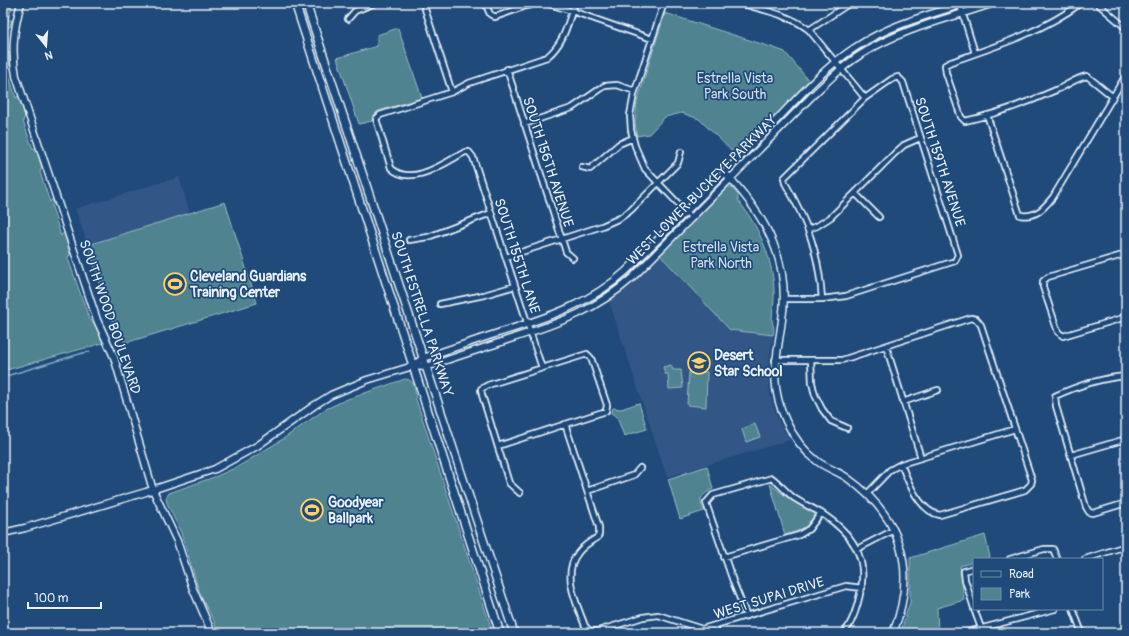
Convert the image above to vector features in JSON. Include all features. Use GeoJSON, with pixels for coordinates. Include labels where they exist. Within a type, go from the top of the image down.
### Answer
{"type":"FeatureCollection","features":[{"type":"Feature","properties":{"kind":"main road","name":"SOUTH WOOD BOULEVARD"},"geometry":{"type":"LineString","coordinates":[[21,3],[15,24],[13,40],[13,55],[16,76],[97,320],[114,357],[153,490],[177,541],[193,589],[212,633]]}},
{"type":"Feature","properties":{"kind":"main road","name":"SOUTH ESTRELLA PARKWAY"},"geometry":{"type":"LineString","coordinates":[[295,3],[500,633]]}},
{"type":"Feature","properties":{"kind":"main road","name":"SOUTH ESTRELLA PARKWAY"},"geometry":{"type":"LineString","coordinates":[[306,3],[514,633]]}},
{"type":"Feature","properties":{"kind":"main road","name":"WEST LOWER BUCKEYE PARKWAY"},"geometry":{"type":"LineString","coordinates":[[3,533],[25,528],[207,473],[225,465],[257,446],[315,405],[367,380],[413,366],[426,367],[572,317],[606,298],[632,278],[810,97],[841,69],[864,53],[905,32],[994,3]]}},
{"type":"Feature","properties":{"kind":"main road","name":"WEST LOWER BUCKEYE PARKWAY"},"geometry":{"type":"LineString","coordinates":[[413,366],[423,358],[527,324],[572,307],[598,293],[616,280],[763,134],[816,79],[835,62],[856,47],[888,29],[963,4]]}},
{"type":"Feature","properties":{"kind":"main road"},"geometry":{"type":"LineString","coordinates":[[724,172],[757,210],[770,234],[781,269],[784,299],[783,319],[775,360],[775,383],[778,400],[786,422],[796,438],[817,461],[846,477],[867,494],[880,508],[894,530],[902,549],[905,593],[900,616],[893,633]]}},
{"type":"Feature","properties":{"kind":"street"},"geometry":{"type":"LineString","coordinates":[[348,20],[355,11],[375,3]]}},
{"type":"Feature","properties":{"kind":"street"},"geometry":{"type":"LineString","coordinates":[[423,3],[452,92],[469,83],[507,69],[548,57],[563,39],[575,3]]}},
{"type":"Feature","properties":{"kind":"street"},"geometry":{"type":"LineString","coordinates":[[485,3],[490,14],[494,17],[538,3]]}},
{"type":"Feature","properties":{"kind":"street"},"geometry":{"type":"LineString","coordinates":[[546,3],[652,39]]}},
{"type":"Feature","properties":{"kind":"street"},"geometry":{"type":"LineString","coordinates":[[664,3],[635,91],[630,115],[633,138],[642,162],[658,183],[692,218]]}},
{"type":"Feature","properties":{"kind":"street"},"geometry":{"type":"LineString","coordinates":[[739,3],[791,18],[809,30],[865,98],[784,178],[785,183],[798,206],[808,229],[817,260],[822,299],[784,299]]}},
{"type":"Feature","properties":{"kind":"street"},"geometry":{"type":"LineString","coordinates":[[809,30],[850,3]]}},
{"type":"Feature","properties":{"kind":"street"},"geometry":{"type":"LineString","coordinates":[[1081,3],[1052,22],[1024,36],[945,65],[946,73],[961,117],[965,121],[1031,101],[1058,90],[1080,77],[1087,76],[1113,97]]}},
{"type":"Feature","properties":{"kind":"street"},"geometry":{"type":"LineString","coordinates":[[1097,3],[1126,28]]}},
{"type":"Feature","properties":{"kind":"street"},"geometry":{"type":"LineString","coordinates":[[963,4],[963,14],[975,54]]}},
{"type":"Feature","properties":{"kind":"street","name":"SOUTH 156TH AVENUE"},"geometry":{"type":"LineString","coordinates":[[507,69],[566,252],[572,258]]}},
{"type":"Feature","properties":{"kind":"street"},"geometry":{"type":"LineString","coordinates":[[987,115],[1020,215],[1027,217],[1042,210],[1053,197],[1126,75]]}},
{"type":"Feature","properties":{"kind":"street","name":"SOUTH 159TH AVENUE"},"geometry":{"type":"LineString","coordinates":[[822,299],[846,296],[955,261],[958,255],[903,82],[898,77],[892,79],[865,98]]}},
{"type":"Feature","properties":{"kind":"street"},"geometry":{"type":"LineString","coordinates":[[524,124],[572,108],[604,86],[617,85],[635,91]]}},
{"type":"Feature","properties":{"kind":"street","name":"SOUTH 155TH LANE"},"geometry":{"type":"LineString","coordinates":[[452,92],[380,115],[376,119],[391,168],[395,172],[406,175],[421,174],[430,171],[465,152],[469,152],[473,157],[542,368]]}},
{"type":"Feature","properties":{"kind":"street"},"geometry":{"type":"LineString","coordinates":[[582,167],[590,169],[619,144],[633,138]]}},
{"type":"Feature","properties":{"kind":"street"},"geometry":{"type":"LineString","coordinates":[[808,229],[817,226],[831,217],[904,145],[920,138]]}},
{"type":"Feature","properties":{"kind":"street"},"geometry":{"type":"LineString","coordinates":[[506,257],[602,226],[620,218],[631,210],[678,163],[682,152]]}},
{"type":"Feature","properties":{"kind":"street"},"geometry":{"type":"LineString","coordinates":[[854,193],[879,217]]}},
{"type":"Feature","properties":{"kind":"street"},"geometry":{"type":"LineString","coordinates":[[409,240],[434,235],[491,214]]}},
{"type":"Feature","properties":{"kind":"street"},"geometry":{"type":"LineString","coordinates":[[1126,254],[1048,277],[1043,281],[1043,287],[1060,335],[1063,336],[1126,317]]}},
{"type":"Feature","properties":{"kind":"street"},"geometry":{"type":"LineString","coordinates":[[440,304],[484,295],[515,286]]}},
{"type":"Feature","properties":{"kind":"street"},"geometry":{"type":"LineString","coordinates":[[775,360],[842,360],[971,318],[976,319],[981,325],[1032,480],[1031,484],[1025,490],[940,515],[934,514],[926,509],[909,486],[901,464]]}},
{"type":"Feature","properties":{"kind":"street"},"geometry":{"type":"LineString","coordinates":[[886,346],[921,458]]}},
{"type":"Feature","properties":{"kind":"street"},"geometry":{"type":"LineString","coordinates":[[498,446],[606,411],[607,406],[592,358],[587,354],[488,385],[481,389],[509,483],[520,493]]}},
{"type":"Feature","properties":{"kind":"street"},"geometry":{"type":"LineString","coordinates":[[811,360],[812,383],[815,395],[822,409],[831,420],[847,428]]}},
{"type":"Feature","properties":{"kind":"street"},"geometry":{"type":"LineString","coordinates":[[1126,376],[1113,377],[1066,391],[1055,396],[1056,406],[1086,507],[1089,512],[1093,514],[1126,503]]}},
{"type":"Feature","properties":{"kind":"street"},"geometry":{"type":"LineString","coordinates":[[903,402],[938,390]]}},
{"type":"Feature","properties":{"kind":"street"},"geometry":{"type":"LineString","coordinates":[[565,424],[587,492],[634,475],[640,468]]}},
{"type":"Feature","properties":{"kind":"street"},"geometry":{"type":"LineString","coordinates":[[867,494],[890,470],[901,464],[1015,429]]}},
{"type":"Feature","properties":{"kind":"street"},"geometry":{"type":"LineString","coordinates":[[1071,455],[1126,439]]}},
{"type":"Feature","properties":{"kind":"street"},"geometry":{"type":"LineString","coordinates":[[747,616],[724,557],[706,502],[713,495],[772,478],[794,498],[821,513],[843,529],[857,549],[862,567],[862,588],[856,612],[844,633]]}},
{"type":"Feature","properties":{"kind":"street","name":"WEST SUPAI DRIVE"},"geometry":{"type":"LineString","coordinates":[[587,492],[599,528],[599,534],[598,537],[578,552],[571,564],[571,585],[584,626],[590,631],[598,631],[643,617],[658,615],[702,629],[846,586],[862,588]]}},
{"type":"Feature","properties":{"kind":"street"},"geometry":{"type":"LineString","coordinates":[[724,557],[799,535],[809,529],[821,513]]}},
{"type":"Feature","properties":{"kind":"street"},"geometry":{"type":"LineString","coordinates":[[857,549],[894,530]]}},
{"type":"Feature","properties":{"kind":"street"},"geometry":{"type":"LineString","coordinates":[[1087,558],[1126,546]]}},
{"type":"Feature","properties":{"kind":"street"},"geometry":{"type":"LineString","coordinates":[[1013,558],[1044,549],[1053,549],[1057,558]]}},
{"type":"Feature","properties":{"kind":"street"},"geometry":{"type":"LineString","coordinates":[[973,568],[964,571],[965,580],[973,605]]}},
{"type":"Feature","properties":{"kind":"street"},"geometry":{"type":"LineString","coordinates":[[975,610],[981,628]]}},
{"type":"Feature","properties":{"kind":"street"},"geometry":{"type":"LineString","coordinates":[[964,633],[1051,610]]}},
{"type":"Feature","properties":{"kind":"street"},"geometry":{"type":"LineString","coordinates":[[1073,610],[1082,633]]}},
{"type":"Feature","properties":{"kind":"street"},"geometry":{"type":"LineString","coordinates":[[715,626],[717,633]]}},
{"type":"Feature","properties":{"kind":"shaded area"},"geometry":{"type":"Polygon","coordinates":[[[179,177],[190,213],[88,245],[75,209],[179,177]]]}},
{"type":"Feature","properties":{"kind":"shaded area","name":"Desert Star School"},"geometry":{"type":"Polygon","coordinates":[[[660,255],[730,330],[773,335],[768,366],[770,395],[778,420],[790,440],[667,477],[609,301],[631,283],[660,255]]]}},
{"type":"Feature","properties":{"kind":"green space"},"geometry":{"type":"Polygon","coordinates":[[[3,3],[13,3],[8,20],[12,20],[10,27],[7,27],[5,37],[5,54],[9,52],[10,64],[7,69],[16,98],[19,95],[25,116],[23,121],[33,149],[36,147],[42,167],[40,172],[50,202],[53,198],[54,202],[52,207],[61,236],[64,232],[70,254],[68,258],[90,321],[93,319],[103,343],[3,371],[3,3]]]}},
{"type":"Feature","properties":{"kind":"green space","name":"Estrella Vista Park South"},"geometry":{"type":"Polygon","coordinates":[[[665,13],[785,52],[810,82],[737,156],[699,119],[682,113],[665,117],[649,134],[637,136],[635,122],[637,102],[665,13]]]}},
{"type":"Feature","properties":{"kind":"green space"},"geometry":{"type":"Polygon","coordinates":[[[398,28],[422,98],[378,111],[373,116],[372,121],[359,124],[337,58],[377,46],[377,35],[398,28]]]}},
{"type":"Feature","properties":{"kind":"green space","name":"Estrella Vista Park North"},"geometry":{"type":"Polygon","coordinates":[[[728,187],[731,187],[738,195],[738,200],[752,220],[767,253],[773,276],[774,289],[772,320],[774,329],[773,335],[730,330],[660,255],[728,187]]]}},
{"type":"Feature","properties":{"kind":"green space","name":"Cleveland Guardians Training Center"},"geometry":{"type":"Polygon","coordinates":[[[225,202],[257,303],[125,343],[110,316],[88,245],[225,202]]]}},
{"type":"Feature","properties":{"kind":"green space"},"geometry":{"type":"Polygon","coordinates":[[[671,365],[673,370],[681,370],[683,388],[669,389],[668,374],[665,374],[663,367],[671,365]]]}},
{"type":"Feature","properties":{"kind":"green space"},"geometry":{"type":"Polygon","coordinates":[[[689,372],[707,372],[706,407],[687,405],[689,372]]]}},
{"type":"Feature","properties":{"kind":"green space","name":"Goodyear Ballpark"},"geometry":{"type":"Polygon","coordinates":[[[405,379],[413,383],[416,399],[493,633],[218,633],[214,621],[201,597],[181,533],[167,503],[166,498],[169,493],[217,476],[239,466],[283,439],[324,410],[345,400],[405,379]]]}},
{"type":"Feature","properties":{"kind":"green space"},"geometry":{"type":"Polygon","coordinates":[[[639,403],[647,429],[624,436],[617,417],[611,413],[613,408],[621,409],[639,403]]]}},
{"type":"Feature","properties":{"kind":"green space"},"geometry":{"type":"Polygon","coordinates":[[[755,424],[760,437],[746,442],[742,429],[755,424]]]}},
{"type":"Feature","properties":{"kind":"green space"},"geometry":{"type":"Polygon","coordinates":[[[707,466],[713,489],[703,495],[701,503],[704,511],[680,519],[668,479],[707,466]]]}},
{"type":"Feature","properties":{"kind":"green space"},"geometry":{"type":"Polygon","coordinates":[[[770,484],[784,495],[817,515],[803,528],[785,535],[770,484]]]}},
{"type":"Feature","properties":{"kind":"green space"},"geometry":{"type":"Polygon","coordinates":[[[985,535],[990,557],[973,558],[973,562],[960,566],[964,600],[937,608],[938,633],[901,631],[910,602],[910,558],[985,535]]]}},
{"type":"Feature","properties":{"kind":"waterway"},"geometry":{"type":"LineString","coordinates":[[3,377],[90,352]]}},
{"type":"Feature","properties":{"kind":"place","name":"Cleveland Guardians Training Center"},"geometry":{"type":"Point","coordinates":[175,284]}},
{"type":"Feature","properties":{"kind":"place","name":"Desert Star School"},"geometry":{"type":"Point","coordinates":[699,363]}},
{"type":"Feature","properties":{"kind":"place","name":"Goodyear Ballpark"},"geometry":{"type":"Point","coordinates":[312,510]}}]}
